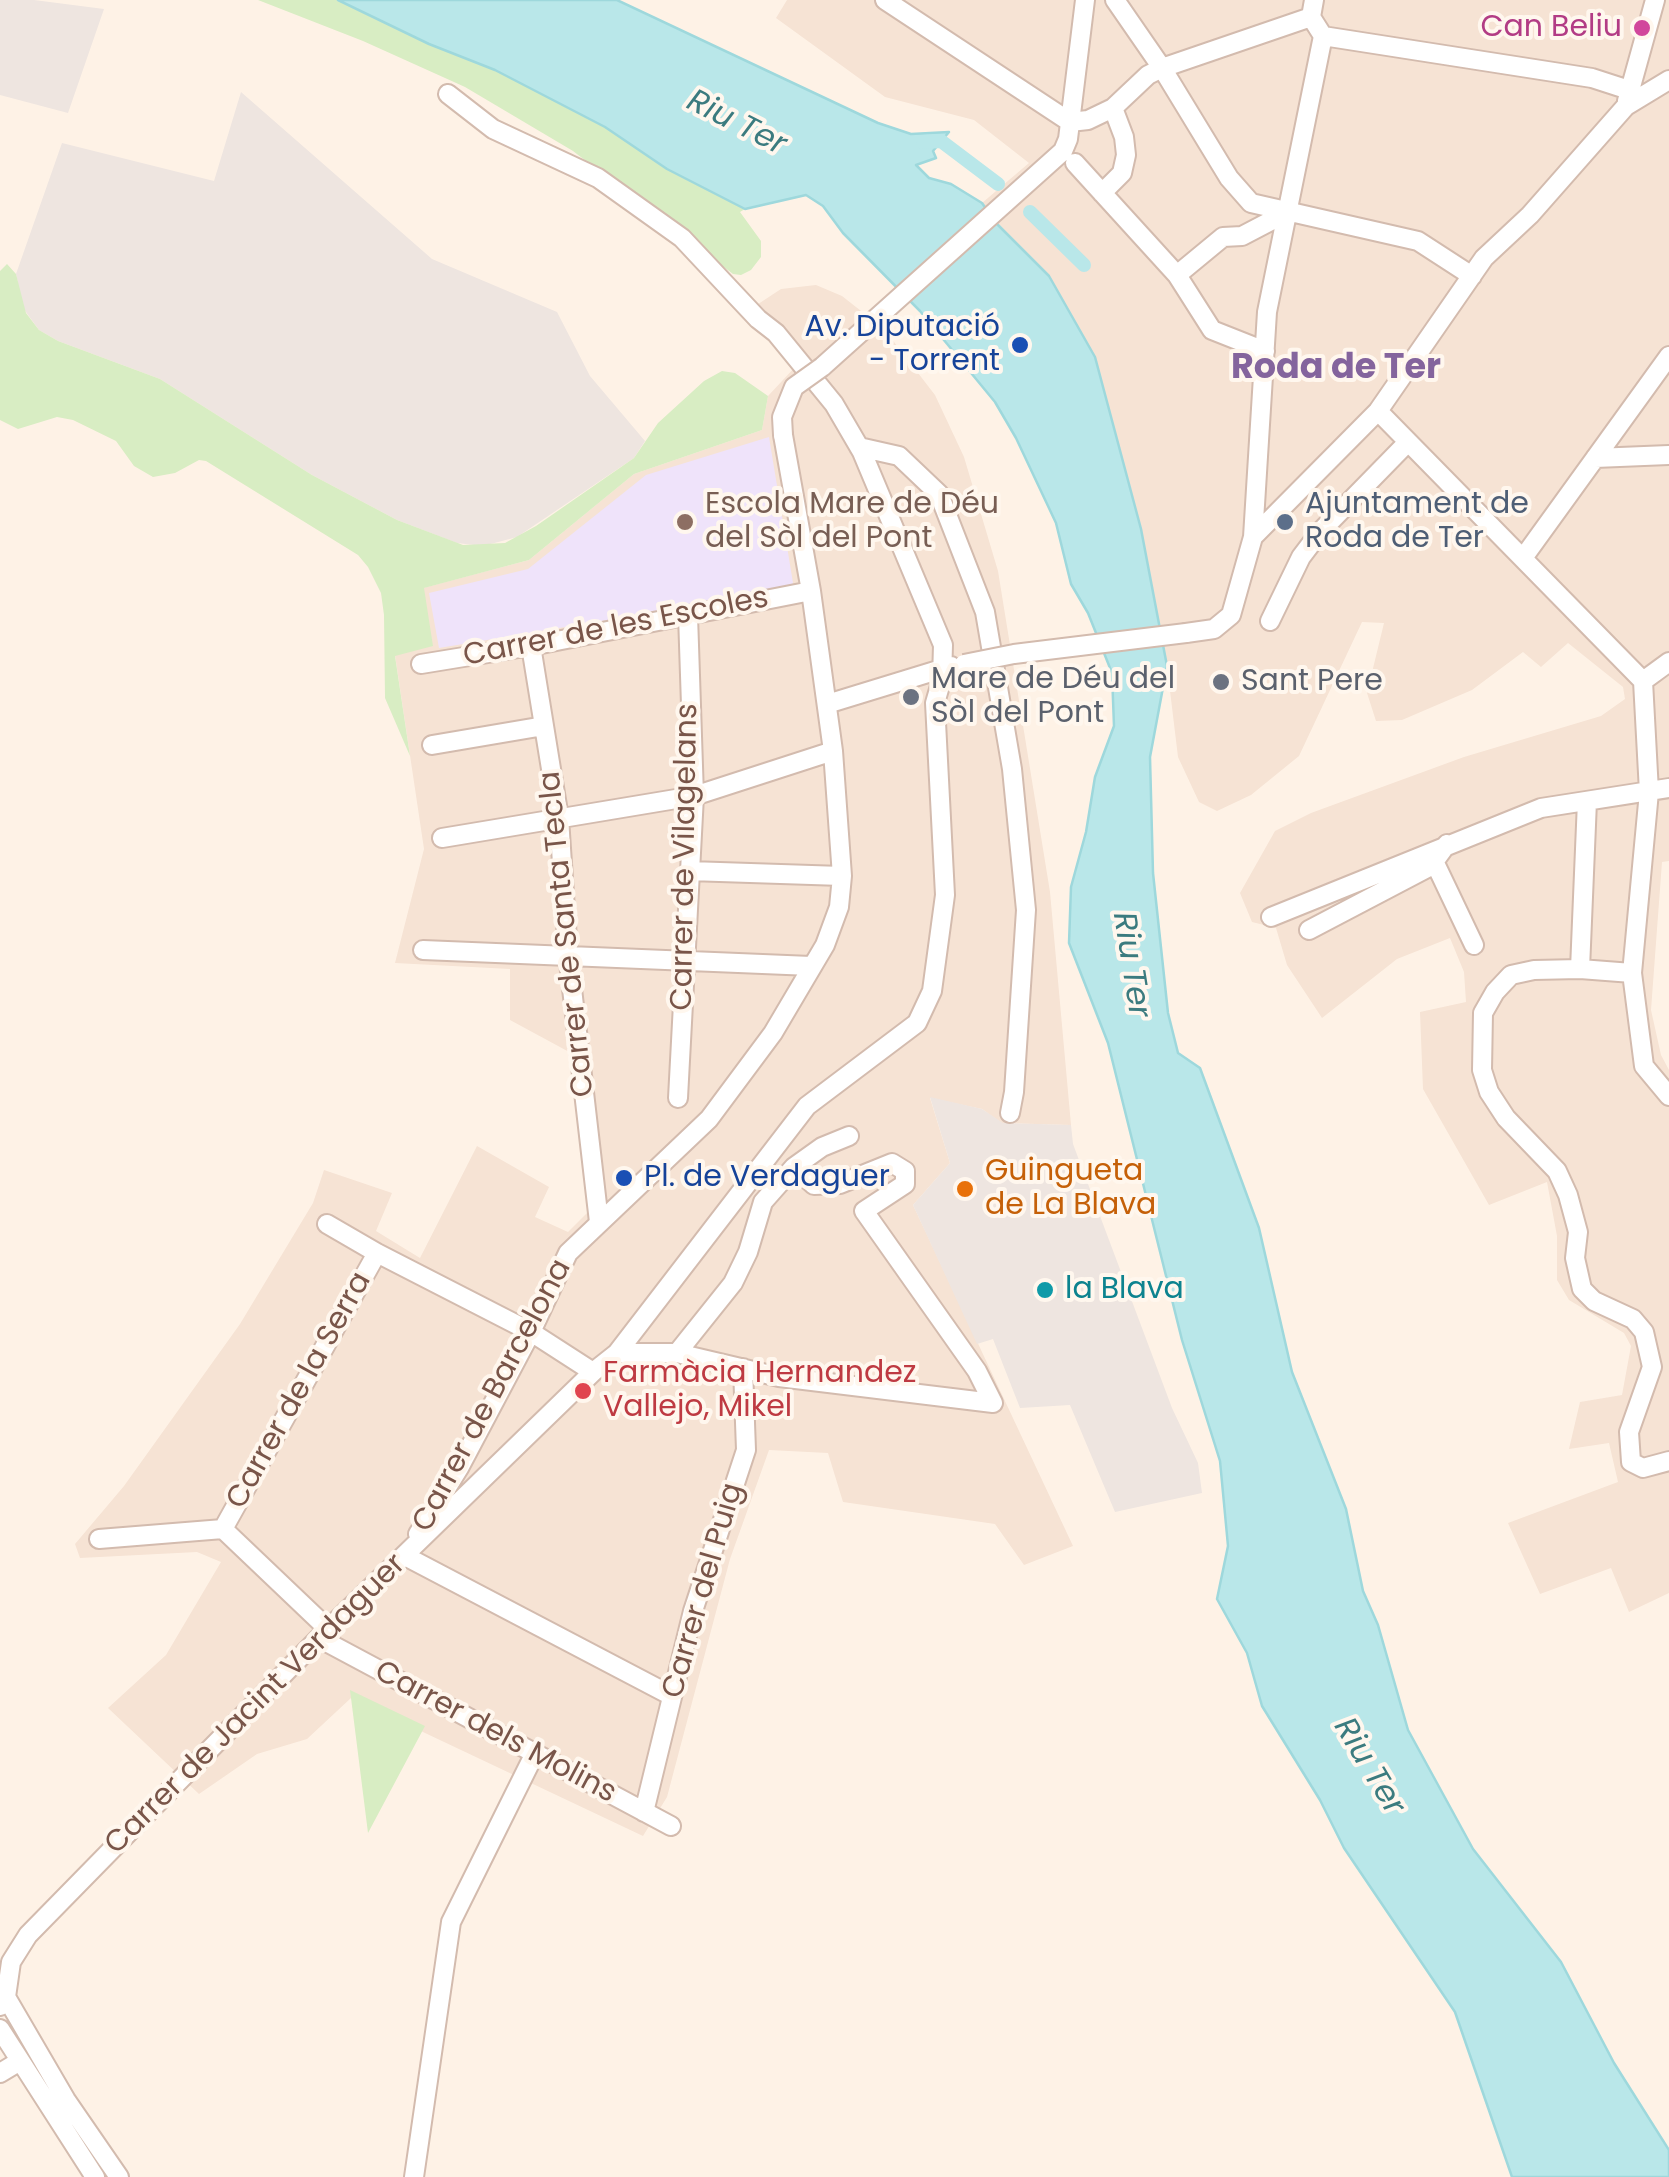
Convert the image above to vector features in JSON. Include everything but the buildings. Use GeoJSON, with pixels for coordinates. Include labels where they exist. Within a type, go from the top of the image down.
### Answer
{"type":"FeatureCollection","features":[{"type":"Feature","properties":{"kind":"street"},"geometry":{"type":"LineString","coordinates":[[828,704],[943,668],[1014,654],[1214,629],[1230,615],[1252,537],[1274,268],[1323,36],[1313,8],[1148,74],[1112,108],[1088,120],[1070,122],[885,0]]}},
{"type":"Feature","properties":{"kind":"street"},"geometry":{"type":"LineString","coordinates":[[1070,122],[1085,0]]}},
{"type":"Feature","properties":{"kind":"street"},"geometry":{"type":"LineString","coordinates":[[1115,0],[1229,178],[1251,202],[1418,241],[1472,276]]}},
{"type":"Feature","properties":{"kind":"street"},"geometry":{"type":"LineString","coordinates":[[1252,537],[1378,411],[1484,258],[1530,215],[1628,98],[1655,0]]}},
{"type":"Feature","properties":{"kind":"street"},"geometry":{"type":"LineString","coordinates":[[1323,36],[1592,78],[1628,98]]}},
{"type":"Feature","properties":{"kind":"street"},"geometry":{"type":"LineString","coordinates":[[1628,98],[1669,80]]}},
{"type":"Feature","properties":{"kind":"street"},"geometry":{"type":"LineString","coordinates":[[448,94],[493,129],[598,178],[682,238],[776,333],[834,404],[858,447],[943,645],[943,668]]}},
{"type":"Feature","properties":{"kind":"street"},"geometry":{"type":"LineString","coordinates":[[1102,193],[1122,173],[1126,155],[1124,136],[1112,108]]}},
{"type":"Feature","properties":{"kind":"street","name":"Carrer de Barcelona"},"geometry":{"type":"LineString","coordinates":[[405,1556],[458,1468],[531,1332],[568,1253],[709,1119],[774,1033],[826,945],[839,907],[842,876],[828,704],[783,435],[782,417],[794,387],[822,367],[1055,160],[1068,139],[1070,122]]}},
{"type":"Feature","properties":{"kind":"street"},"geometry":{"type":"LineString","coordinates":[[1075,164],[1177,275],[1212,330],[1265,350]]}},
{"type":"Feature","properties":{"kind":"street"},"geometry":{"type":"LineString","coordinates":[[1177,275],[1223,237],[1242,236],[1286,212]]}},
{"type":"Feature","properties":{"kind":"street"},"geometry":{"type":"LineString","coordinates":[[1522,558],[1669,356]]}},
{"type":"Feature","properties":{"kind":"street"},"geometry":{"type":"LineString","coordinates":[[1378,411],[1643,681],[1649,792],[1632,973],[1644,1066],[1669,1096]]}},
{"type":"Feature","properties":{"kind":"street"},"geometry":{"type":"LineString","coordinates":[[1270,620],[1301,556],[1408,442]]}},
{"type":"Feature","properties":{"kind":"street"},"geometry":{"type":"LineString","coordinates":[[858,447],[899,456],[939,494],[984,612],[1012,768],[1026,910],[1010,1112]]}},
{"type":"Feature","properties":{"kind":"street"},"geometry":{"type":"LineString","coordinates":[[1594,458],[1669,455]]}},
{"type":"Feature","properties":{"kind":"street","name":"Carrer de les Escoles"},"geometry":{"type":"LineString","coordinates":[[421,664],[811,591]]}},
{"type":"Feature","properties":{"kind":"street","name":"Carrer de Vilagelans"},"geometry":{"type":"LineString","coordinates":[[678,1098],[694,796],[688,615]]}},
{"type":"Feature","properties":{"kind":"street","name":"Carrer de Santa Tecla"},"geometry":{"type":"LineString","coordinates":[[531,646],[559,818],[568,954],[599,1222]]}},
{"type":"Feature","properties":{"kind":"street"},"geometry":{"type":"LineString","coordinates":[[1643,681],[1669,662]]}},
{"type":"Feature","properties":{"kind":"street","name":"Carrer de Jacint Verdaguer"},"geometry":{"type":"LineString","coordinates":[[28,1936],[324,1633],[617,1353],[807,1106],[917,1023],[932,991],[945,895],[935,703],[943,668]]}},
{"type":"Feature","properties":{"kind":"street"},"geometry":{"type":"LineString","coordinates":[[432,746],[544,726]]}},
{"type":"Feature","properties":{"kind":"street"},"geometry":{"type":"LineString","coordinates":[[442,838],[694,796],[833,751]]}},
{"type":"Feature","properties":{"kind":"street"},"geometry":{"type":"LineString","coordinates":[[1272,917],[1541,808],[1669,788]]}},
{"type":"Feature","properties":{"kind":"street"},"geometry":{"type":"LineString","coordinates":[[1580,969],[1587,801]]}},
{"type":"Feature","properties":{"kind":"street"},"geometry":{"type":"LineString","coordinates":[[1309,930],[1430,866],[1447,844]]}},
{"type":"Feature","properties":{"kind":"street"},"geometry":{"type":"LineString","coordinates":[[1434,862],[1474,945]]}},
{"type":"Feature","properties":{"kind":"street"},"geometry":{"type":"LineString","coordinates":[[690,871],[842,876]]}},
{"type":"Feature","properties":{"kind":"street"},"geometry":{"type":"LineString","coordinates":[[423,950],[811,966]]}},
{"type":"Feature","properties":{"kind":"street"},"geometry":{"type":"LineString","coordinates":[[1632,973],[1534,970],[1511,976],[1495,992],[1484,1012],[1482,1070],[1489,1092],[1506,1118],[1557,1171],[1568,1195],[1578,1232],[1575,1258],[1582,1289],[1594,1301],[1633,1319],[1650,1347],[1652,1366],[1629,1432],[1631,1462],[1643,1468],[1669,1460]]}},
{"type":"Feature","properties":{"kind":"street"},"geometry":{"type":"LineString","coordinates":[[677,1353],[732,1283],[748,1252],[763,1202],[794,1167],[849,1136]]}},
{"type":"Feature","properties":{"kind":"street"},"geometry":{"type":"LineString","coordinates":[[617,1353],[677,1353],[779,1377],[993,1403],[976,1371],[864,1210],[905,1184],[905,1171],[892,1164],[840,1184],[814,1185],[794,1167]]}},
{"type":"Feature","properties":{"kind":"street"},"geometry":{"type":"LineString","coordinates":[[328,1224],[377,1254],[531,1332],[593,1372]]}},
{"type":"Feature","properties":{"kind":"street","name":"Carrer de la Serra"},"geometry":{"type":"LineString","coordinates":[[223,1530],[377,1254]]}},
{"type":"Feature","properties":{"kind":"street","name":"Carrer del Puig"},"geometry":{"type":"LineString","coordinates":[[644,1812],[693,1611],[746,1450],[742,1368]]}},
{"type":"Feature","properties":{"kind":"street","name":"Carrer de la Serra"},"geometry":{"type":"LineString","coordinates":[[99,1539],[223,1530],[324,1633]]}},
{"type":"Feature","properties":{"kind":"street"},"geometry":{"type":"LineString","coordinates":[[405,1556],[672,1696]]}},
{"type":"Feature","properties":{"kind":"street","name":"Carrer dels Molins"},"geometry":{"type":"LineString","coordinates":[[324,1633],[534,1755],[671,1826]]}},
{"type":"Feature","properties":{"kind":"street"},"geometry":{"type":"LineString","coordinates":[[414,2177],[451,1922],[534,1755]]}},
{"type":"Feature","properties":{"kind":"street"},"geometry":{"type":"LineString","coordinates":[[0,1952],[28,1936]]}},
{"type":"Feature","properties":{"kind":"street"},"geometry":{"type":"LineString","coordinates":[[28,1936],[11,1962],[4,1986],[66,2100],[119,2177]]}},
{"type":"Feature","properties":{"kind":"street"},"geometry":{"type":"LineString","coordinates":[[0,2029],[95,2177]]}},
{"type":"Feature","properties":{"kind":"street"},"geometry":{"type":"LineString","coordinates":[[0,2073],[20,2061]]}},
{"type":"Feature","properties":{"kind":"shaded area"},"geometry":{"type":"Polygon","coordinates":[[[0,0],[104,9],[68,113],[0,95],[0,0]]]}},
{"type":"Feature","properties":{"kind":"shaded area"},"geometry":{"type":"Polygon","coordinates":[[[787,0],[1669,0],[1669,861],[1662,862],[1651,1010],[1661,1055],[1669,1070],[1669,1593],[1629,1612],[1611,1568],[1540,1594],[1508,1523],[1618,1482],[1609,1443],[1569,1449],[1580,1402],[1622,1395],[1631,1346],[1624,1333],[1569,1300],[1557,1280],[1557,1236],[1547,1182],[1489,1205],[1423,1089],[1420,1012],[1466,1002],[1464,972],[1450,938],[1397,959],[1322,1018],[1287,965],[1276,928],[1252,922],[1240,893],[1275,831],[1311,813],[1464,757],[1601,716],[1625,699],[1623,687],[1568,643],[1541,667],[1523,652],[1472,690],[1402,720],[1376,721],[1367,693],[1384,623],[1362,622],[1299,756],[1251,795],[1217,811],[1199,802],[1178,757],[1167,666],[1141,529],[996,223],[982,203],[1029,163],[974,120],[885,97],[776,18],[787,0]]]}},
{"type":"Feature","properties":{"kind":"shaded area"},"geometry":{"type":"Polygon","coordinates":[[[241,92],[432,259],[557,312],[590,376],[645,441],[634,458],[517,537],[483,546],[457,543],[397,520],[312,475],[160,379],[58,341],[39,330],[23,308],[16,274],[62,143],[214,181],[241,92]]]}},
{"type":"Feature","properties":{"kind":"shaded area"},"geometry":{"type":"Polygon","coordinates":[[[816,285],[842,296],[884,329],[935,395],[964,457],[998,571],[1050,892],[1071,1125],[1002,1123],[982,1109],[930,1098],[950,1163],[913,1205],[1073,1546],[1024,1565],[995,1524],[843,1502],[828,1453],[769,1450],[730,1559],[667,1797],[643,1836],[351,1698],[307,1739],[257,1754],[199,1794],[108,1708],[166,1655],[221,1562],[197,1552],[80,1558],[75,1544],[124,1486],[240,1324],[313,1203],[324,1170],[392,1193],[376,1231],[420,1258],[477,1146],[549,1187],[535,1217],[568,1232],[590,1210],[571,1053],[510,1020],[510,969],[395,963],[424,849],[395,655],[423,588],[529,560],[634,474],[762,430],[768,396],[796,366],[746,312],[781,289],[816,285]]]}},
{"type":"Feature","properties":{"kind":"shaded area","name":"Escola Mare de Déu del Sòl del Pont"},"geometry":{"type":"Polygon","coordinates":[[[769,437],[793,583],[787,590],[439,648],[429,593],[528,569],[646,475],[769,437]]]}},
{"type":"Feature","properties":{"kind":"shaded area"},"geometry":{"type":"Polygon","coordinates":[[[930,1097],[982,1109],[1003,1123],[1071,1125],[1073,1144],[1172,1408],[1198,1463],[1202,1493],[1115,1512],[1070,1405],[1020,1408],[993,1339],[977,1344],[913,1205],[950,1163],[930,1097]]]}},
{"type":"Feature","properties":{"kind":"green space"},"geometry":{"type":"Polygon","coordinates":[[[258,0],[338,0],[429,44],[495,70],[605,127],[667,169],[745,209],[740,212],[761,241],[761,257],[751,270],[733,274],[573,151],[465,87],[258,0]]]}},
{"type":"Feature","properties":{"kind":"green space"},"geometry":{"type":"Polygon","coordinates":[[[7,264],[16,274],[26,313],[39,330],[58,341],[160,379],[312,475],[397,520],[463,545],[505,543],[536,526],[634,458],[658,423],[704,381],[722,371],[735,373],[768,396],[762,430],[634,474],[529,560],[424,588],[433,646],[395,656],[410,756],[385,698],[381,593],[358,555],[206,461],[153,477],[134,466],[116,441],[73,420],[57,417],[18,429],[0,420],[0,271],[7,264]]]}},
{"type":"Feature","properties":{"kind":"green space"},"geometry":{"type":"Polygon","coordinates":[[[350,1690],[425,1726],[368,1833],[350,1690]]]}},
{"type":"Feature","properties":{"kind":"water","name":"Riu Ter"},"geometry":{"type":"Polygon","coordinates":[[[338,0],[617,0],[878,123],[911,134],[949,132],[933,151],[936,158],[916,165],[929,178],[951,184],[982,203],[996,223],[1049,276],[1095,357],[1141,529],[1167,666],[1150,757],[1153,873],[1168,1013],[1178,1053],[1200,1068],[1259,1228],[1292,1372],[1346,1509],[1363,1591],[1378,1625],[1408,1730],[1473,1849],[1561,1962],[1614,2063],[1669,2150],[1669,2177],[1512,2177],[1455,2012],[1344,1848],[1320,1800],[1262,1706],[1247,1653],[1217,1599],[1228,1546],[1220,1461],[1182,1340],[1108,1043],[1069,943],[1071,887],[1095,777],[1114,726],[1112,673],[1088,613],[1071,584],[1056,523],[995,402],[920,311],[843,233],[823,206],[806,195],[745,209],[667,169],[605,127],[495,70],[429,44],[338,0]]]}},
{"type":"Feature","properties":{"kind":"waterway"},"geometry":{"type":"LineString","coordinates":[[923,142],[941,141],[998,184]]}},
{"type":"Feature","properties":{"kind":"waterway"},"geometry":{"type":"LineString","coordinates":[[1030,212],[1084,265]]}},
{"type":"Feature","properties":{"kind":"place","name":"Can Beliu"},"geometry":{"type":"Point","coordinates":[1642,28]}},
{"type":"Feature","properties":{"kind":"place","name":"Av. Diputació - Torrent"},"geometry":{"type":"Point","coordinates":[1020,345]}},
{"type":"Feature","properties":{"kind":"place","name":"Escola Mare de Déu del Sòl del Pont"},"geometry":{"type":"Point","coordinates":[685,522]}},
{"type":"Feature","properties":{"kind":"place","name":"Ajuntament de Roda de Ter"},"geometry":{"type":"Point","coordinates":[1285,522]}},
{"type":"Feature","properties":{"kind":"place","name":"Sant Pere"},"geometry":{"type":"Point","coordinates":[1221,682]}},
{"type":"Feature","properties":{"kind":"place","name":"Mare de Déu del Sòl del Pont"},"geometry":{"type":"Point","coordinates":[911,697]}},
{"type":"Feature","properties":{"kind":"place","name":"Pl. de Verdaguer"},"geometry":{"type":"Point","coordinates":[624,1178]}},
{"type":"Feature","properties":{"kind":"place","name":"Guingueta de La Blava"},"geometry":{"type":"Point","coordinates":[965,1189]}},
{"type":"Feature","properties":{"kind":"place","name":"la Blava"},"geometry":{"type":"Point","coordinates":[1045,1290]}},
{"type":"Feature","properties":{"kind":"place","name":"Farmàcia Hernandez Vallejo, Mikel"},"geometry":{"type":"Point","coordinates":[583,1391]}},
{"type":"Feature","properties":{"kind":"district","name":"Roda de Ter"},"geometry":{"type":"Point","coordinates":[1336,369]}}]}
